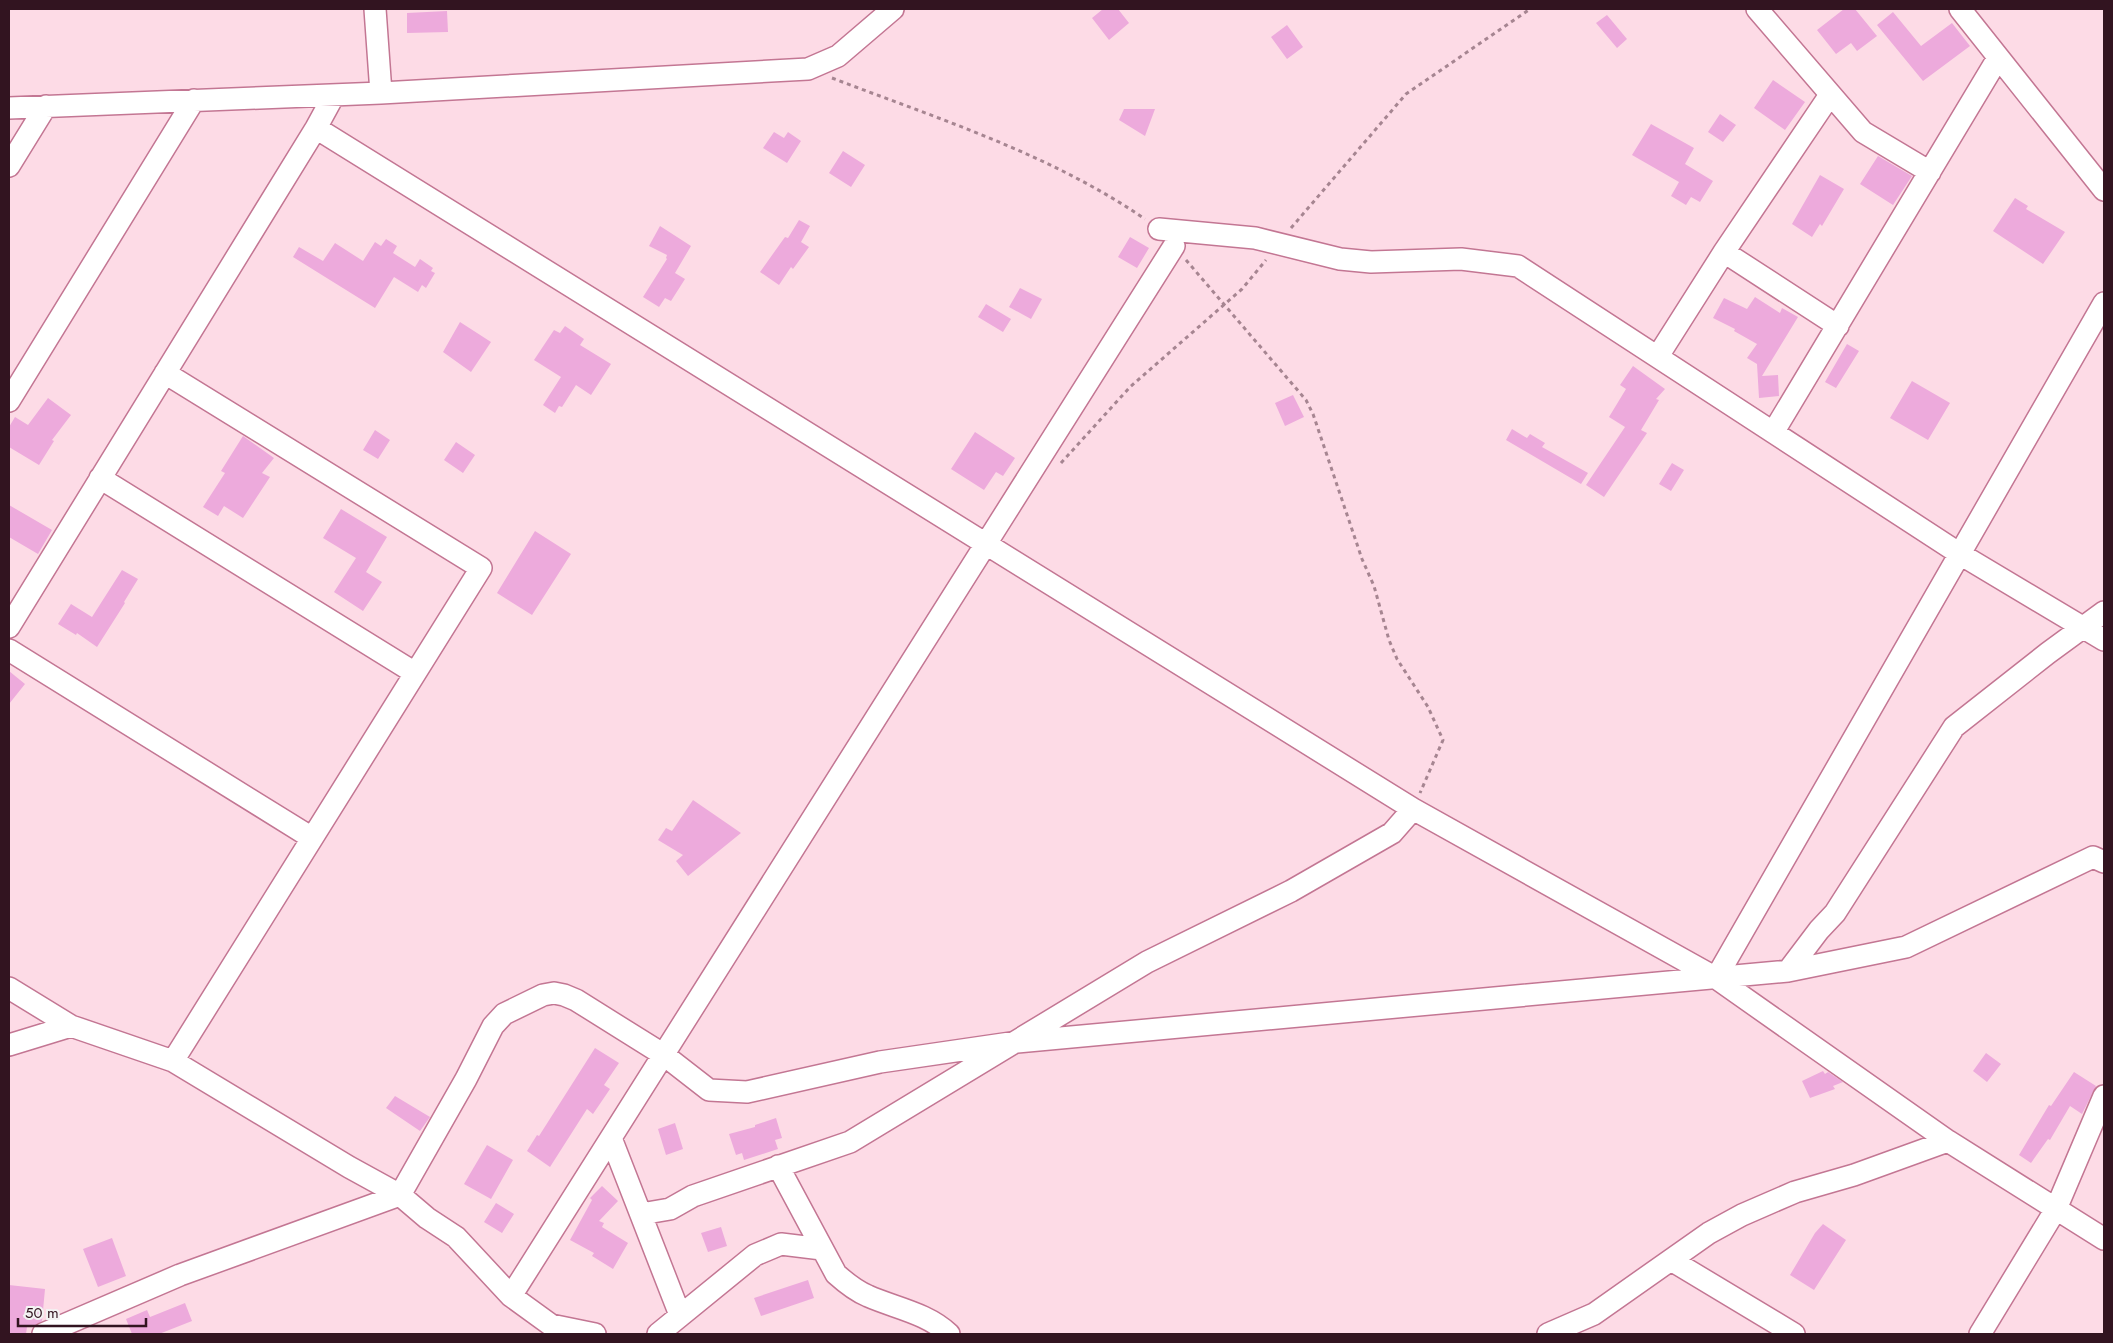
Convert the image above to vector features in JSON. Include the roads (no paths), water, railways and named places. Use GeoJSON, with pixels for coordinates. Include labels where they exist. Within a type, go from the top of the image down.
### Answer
{"type":"FeatureCollection","features":[{"type":"Feature","properties":{"kind":"street"},"geometry":{"type":"LineString","coordinates":[[375,9],[381,93]]}},
{"type":"Feature","properties":{"kind":"street"},"geometry":{"type":"LineString","coordinates":[[9,108],[381,93],[808,69],[838,56],[893,9]]}},
{"type":"Feature","properties":{"kind":"street"},"geometry":{"type":"LineString","coordinates":[[1757,9],[1863,132],[1930,172]]}},
{"type":"Feature","properties":{"kind":"street"},"geometry":{"type":"LineString","coordinates":[[1960,9],[2104,190]]}},
{"type":"Feature","properties":{"kind":"street"},"geometry":{"type":"LineString","coordinates":[[1774,431],[1998,58]]}},
{"type":"Feature","properties":{"kind":"street"},"geometry":{"type":"LineString","coordinates":[[9,626],[316,128],[334,95]]}},
{"type":"Feature","properties":{"kind":"street"},"geometry":{"type":"LineString","coordinates":[[1658,356],[1724,252],[1830,95]]}},
{"type":"Feature","properties":{"kind":"street"},"geometry":{"type":"LineString","coordinates":[[9,402],[194,100]]}},
{"type":"Feature","properties":{"kind":"street"},"geometry":{"type":"LineString","coordinates":[[9,166],[46,106]]}},
{"type":"Feature","properties":{"kind":"street"},"geometry":{"type":"LineString","coordinates":[[316,128],[1413,810],[1716,978],[1948,1141],[2104,1239]]}},
{"type":"Feature","properties":{"kind":"street"},"geometry":{"type":"LineString","coordinates":[[1159,229],[1280,242],[1340,259],[1372,262],[1461,259],[1518,266],[1774,431],[1960,554],[2104,640]]}},
{"type":"Feature","properties":{"kind":"street"},"geometry":{"type":"LineString","coordinates":[[512,1296],[1174,246]]}},
{"type":"Feature","properties":{"kind":"street"},"geometry":{"type":"LineString","coordinates":[[1724,252],[1838,326]]}},
{"type":"Feature","properties":{"kind":"street"},"geometry":{"type":"LineString","coordinates":[[1716,978],[2104,303]]}},
{"type":"Feature","properties":{"kind":"street"},"geometry":{"type":"LineString","coordinates":[[165,373],[481,568],[173,1061]]}},
{"type":"Feature","properties":{"kind":"street"},"geometry":{"type":"LineString","coordinates":[[100,478],[415,674]]}},
{"type":"Feature","properties":{"kind":"street"},"geometry":{"type":"LineString","coordinates":[[1788,970],[1818,930],[1835,913],[1954,727],[2104,612]]}},
{"type":"Feature","properties":{"kind":"street"},"geometry":{"type":"LineString","coordinates":[[9,650],[312,838]]}},
{"type":"Feature","properties":{"kind":"street"},"geometry":{"type":"LineString","coordinates":[[641,1214],[670,1209],[694,1196],[850,1142],[893,1117],[923,1096],[1017,1042],[1147,962],[1291,891],[1392,833],[1413,810]]}},
{"type":"Feature","properties":{"kind":"street"},"geometry":{"type":"LineString","coordinates":[[51,1333],[180,1275],[400,1195],[493,1026],[504,1014],[543,995],[554,993],[576,1000],[664,1055],[709,1090],[747,1092],[880,1062],[1017,1042],[1788,970],[1906,947],[2093,857],[2104,862]]}},
{"type":"Feature","properties":{"kind":"street"},"geometry":{"type":"LineString","coordinates":[[9,988],[71,1026],[173,1061],[349,1167],[400,1195],[427,1218],[456,1237],[512,1296],[551,1325],[595,1334]]}},
{"type":"Feature","properties":{"kind":"street"},"geometry":{"type":"LineString","coordinates":[[9,1045],[71,1026]]}},
{"type":"Feature","properties":{"kind":"street"},"geometry":{"type":"LineString","coordinates":[[1980,1334],[2056,1208],[2104,1096]]}},
{"type":"Feature","properties":{"kind":"street"},"geometry":{"type":"LineString","coordinates":[[611,1138],[680,1315]]}},
{"type":"Feature","properties":{"kind":"street"},"geometry":{"type":"LineString","coordinates":[[1548,1334],[1594,1314],[1709,1233],[1751,1211],[1795,1192],[1854,1175],[1948,1141]]}},
{"type":"Feature","properties":{"kind":"street"},"geometry":{"type":"LineString","coordinates":[[778,1166],[836,1274],[867,1296],[930,1320],[949,1334]]}},
{"type":"Feature","properties":{"kind":"street"},"geometry":{"type":"LineString","coordinates":[[658,1334],[756,1256],[782,1244],[822,1249]]}},
{"type":"Feature","properties":{"kind":"street"},"geometry":{"type":"LineString","coordinates":[[1671,1260],[1794,1334]]}}]}
